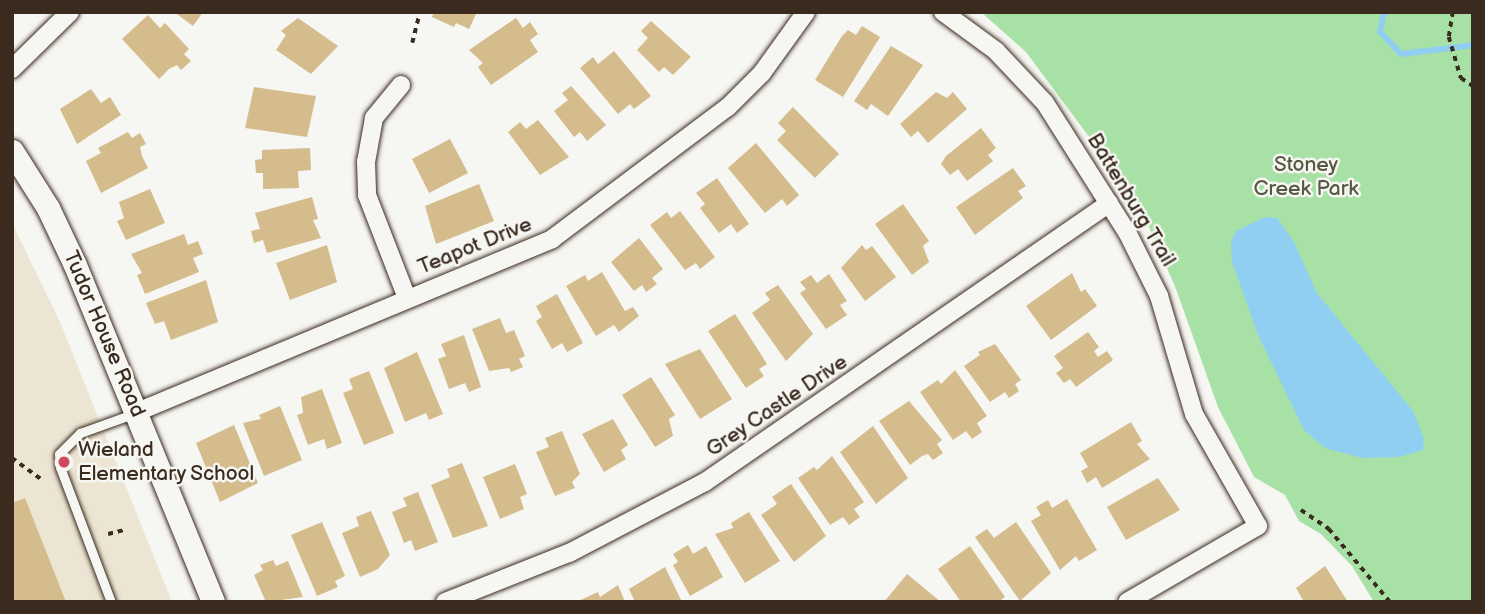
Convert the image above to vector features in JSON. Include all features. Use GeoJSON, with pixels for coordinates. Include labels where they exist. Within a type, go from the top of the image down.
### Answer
{"type":"FeatureCollection","features":[{"type":"Feature","properties":{"kind":"street"},"geometry":{"type":"LineString","coordinates":[[12,69],[71,12]]}},
{"type":"Feature","properties":{"kind":"street","name":"Teapot Drive"},"geometry":{"type":"LineString","coordinates":[[137,412],[407,298],[516,257],[589,214],[728,107],[762,72],[806,12]]}},
{"type":"Feature","properties":{"kind":"street","name":"Battenburg Trail"},"geometry":{"type":"LineString","coordinates":[[943,12],[996,51],[1045,103],[1109,203],[1159,296],[1194,414],[1258,526],[1127,602]]}},
{"type":"Feature","properties":{"kind":"street"},"geometry":{"type":"LineString","coordinates":[[401,85],[373,118],[366,162],[367,195],[407,298]]}},
{"type":"Feature","properties":{"kind":"street","name":"Tudor House Road"},"geometry":{"type":"LineString","coordinates":[[12,151],[48,208],[137,412],[213,602]]}},
{"type":"Feature","properties":{"kind":"street","name":"Grey Castle Drive"},"geometry":{"type":"LineString","coordinates":[[445,602],[569,553],[705,482],[1109,203]]}},
{"type":"Feature","properties":{"kind":"lane"},"geometry":{"type":"LineString","coordinates":[[111,602],[60,467],[59,454],[80,433],[137,412]]}},
{"type":"Feature","properties":{"kind":"path"},"geometry":{"type":"LineString","coordinates":[[412,43],[420,12]]}},
{"type":"Feature","properties":{"kind":"path"},"geometry":{"type":"LineString","coordinates":[[1453,12],[1448,37],[1461,78],[1473,86]]}},
{"type":"Feature","properties":{"kind":"path"},"geometry":{"type":"LineString","coordinates":[[12,458],[41,479]]}},
{"type":"Feature","properties":{"kind":"path"},"geometry":{"type":"LineString","coordinates":[[1301,510],[1329,529],[1390,602]]}},
{"type":"Feature","properties":{"kind":"path"},"geometry":{"type":"LineString","coordinates":[[108,534],[124,530]]}},
{"type":"Feature","properties":{"kind":"shaded area","name":"Wieland Elementary School"},"geometry":{"type":"Polygon","coordinates":[[[12,223],[60,322],[172,602],[12,602],[12,223]]]}},
{"type":"Feature","properties":{"kind":"green space","name":"Stoney Creek Park"},"geometry":{"type":"Polygon","coordinates":[[[981,12],[1473,12],[1473,602],[1374,602],[1352,566],[1321,534],[1299,521],[1285,495],[1254,477],[1218,407],[1176,289],[1139,204],[1026,52],[981,12]]]}},
{"type":"Feature","properties":{"kind":"water"},"geometry":{"type":"Polygon","coordinates":[[[1265,217],[1277,218],[1294,242],[1317,293],[1413,411],[1424,439],[1423,450],[1399,457],[1362,458],[1325,448],[1304,430],[1258,335],[1232,262],[1231,242],[1236,231],[1265,217]]]}},
{"type":"Feature","properties":{"kind":"building"},"geometry":{"type":"Polygon","coordinates":[[[174,12],[203,12],[193,26],[174,12]]]}},
{"type":"Feature","properties":{"kind":"building"},"geometry":{"type":"Polygon","coordinates":[[[434,12],[477,12],[469,29],[456,23],[454,27],[432,17],[434,12]]]}},
{"type":"Feature","properties":{"kind":"building"},"geometry":{"type":"Polygon","coordinates":[[[148,15],[160,28],[165,23],[189,49],[184,54],[191,61],[181,70],[177,65],[169,69],[159,79],[122,39],[148,15]]]}},
{"type":"Feature","properties":{"kind":"building"},"geometry":{"type":"Polygon","coordinates":[[[298,18],[338,46],[311,74],[276,50],[286,35],[281,31],[298,18]]]}},
{"type":"Feature","properties":{"kind":"building"},"geometry":{"type":"Polygon","coordinates":[[[516,18],[523,28],[530,22],[538,34],[530,40],[538,52],[491,85],[478,67],[483,63],[469,50],[516,18]]]}},
{"type":"Feature","properties":{"kind":"building"},"geometry":{"type":"Polygon","coordinates":[[[651,21],[691,57],[673,75],[664,67],[659,72],[637,50],[648,38],[641,31],[651,21]]]}},
{"type":"Feature","properties":{"kind":"building"},"geometry":{"type":"Polygon","coordinates":[[[862,26],[880,37],[843,97],[815,80],[842,36],[848,30],[856,35],[862,26]]]}},
{"type":"Feature","properties":{"kind":"building"},"geometry":{"type":"Polygon","coordinates":[[[891,46],[923,65],[888,116],[871,104],[867,110],[854,101],[891,46]]]}},
{"type":"Feature","properties":{"kind":"building"},"geometry":{"type":"Polygon","coordinates":[[[614,51],[651,96],[634,109],[630,104],[618,114],[580,68],[593,57],[598,64],[614,51]]]}},
{"type":"Feature","properties":{"kind":"building"},"geometry":{"type":"Polygon","coordinates":[[[571,86],[606,125],[587,141],[580,132],[574,137],[554,111],[568,100],[562,93],[571,86]]]}},
{"type":"Feature","properties":{"kind":"building"},"geometry":{"type":"Polygon","coordinates":[[[254,87],[316,96],[307,137],[245,128],[254,87]]]}},
{"type":"Feature","properties":{"kind":"building"},"geometry":{"type":"Polygon","coordinates":[[[91,89],[101,103],[110,97],[121,115],[77,144],[60,109],[91,89]]]}},
{"type":"Feature","properties":{"kind":"building"},"geometry":{"type":"Polygon","coordinates":[[[936,92],[947,98],[953,92],[967,109],[928,143],[918,131],[911,137],[900,124],[936,92]]]}},
{"type":"Feature","properties":{"kind":"building"},"geometry":{"type":"Polygon","coordinates":[[[793,107],[839,154],[815,178],[777,140],[786,131],[778,123],[793,107]]]}},
{"type":"Feature","properties":{"kind":"building"},"geometry":{"type":"Polygon","coordinates":[[[538,120],[569,157],[540,175],[508,132],[520,122],[526,129],[538,120]]]}},
{"type":"Feature","properties":{"kind":"building"},"geometry":{"type":"Polygon","coordinates":[[[981,128],[996,148],[988,155],[993,161],[967,181],[958,169],[950,175],[941,164],[946,156],[981,128]]]}},
{"type":"Feature","properties":{"kind":"building"},"geometry":{"type":"Polygon","coordinates":[[[128,132],[132,138],[140,133],[146,144],[140,147],[148,168],[101,193],[86,161],[101,153],[98,148],[128,132]]]}},
{"type":"Feature","properties":{"kind":"building"},"geometry":{"type":"Polygon","coordinates":[[[450,139],[468,173],[429,193],[412,159],[450,139]]]}},
{"type":"Feature","properties":{"kind":"building"},"geometry":{"type":"Polygon","coordinates":[[[756,143],[799,195],[787,206],[782,199],[765,213],[728,168],[756,143]]]}},
{"type":"Feature","properties":{"kind":"building"},"geometry":{"type":"Polygon","coordinates":[[[310,148],[311,170],[298,171],[299,188],[263,189],[263,173],[256,173],[255,160],[262,159],[262,150],[310,148]]]}},
{"type":"Feature","properties":{"kind":"building"},"geometry":{"type":"Polygon","coordinates":[[[1013,168],[1026,186],[1018,191],[1023,198],[975,235],[956,207],[1013,168]]]}},
{"type":"Feature","properties":{"kind":"building"},"geometry":{"type":"Polygon","coordinates":[[[717,178],[749,224],[737,233],[731,224],[719,233],[700,208],[705,204],[696,193],[717,178]]]}},
{"type":"Feature","properties":{"kind":"building"},"geometry":{"type":"Polygon","coordinates":[[[479,184],[494,221],[436,244],[425,206],[479,184]]]}},
{"type":"Feature","properties":{"kind":"building"},"geometry":{"type":"Polygon","coordinates":[[[150,189],[165,223],[126,240],[117,221],[124,218],[119,202],[150,189]]]}},
{"type":"Feature","properties":{"kind":"building"},"geometry":{"type":"Polygon","coordinates":[[[312,197],[318,219],[313,220],[321,238],[267,253],[263,240],[254,243],[251,231],[260,229],[255,213],[312,197]]]}},
{"type":"Feature","properties":{"kind":"building"},"geometry":{"type":"Polygon","coordinates":[[[903,204],[929,241],[923,246],[929,262],[912,275],[875,224],[903,204]]]}},
{"type":"Feature","properties":{"kind":"building"},"geometry":{"type":"Polygon","coordinates":[[[680,211],[715,257],[700,269],[696,263],[685,270],[650,225],[667,212],[671,218],[680,211]]]}},
{"type":"Feature","properties":{"kind":"building"},"geometry":{"type":"Polygon","coordinates":[[[184,234],[188,245],[198,241],[203,254],[193,258],[199,272],[145,294],[137,275],[142,273],[131,254],[184,234]]]}},
{"type":"Feature","properties":{"kind":"building"},"geometry":{"type":"Polygon","coordinates":[[[639,238],[663,269],[652,278],[657,284],[646,292],[642,285],[634,291],[611,262],[639,238]]]}},
{"type":"Feature","properties":{"kind":"building"},"geometry":{"type":"Polygon","coordinates":[[[327,245],[337,282],[290,300],[276,263],[327,245]]]}},
{"type":"Feature","properties":{"kind":"building"},"geometry":{"type":"Polygon","coordinates":[[[862,245],[866,250],[872,246],[896,277],[865,301],[841,268],[862,245]]]}},
{"type":"Feature","properties":{"kind":"building"},"geometry":{"type":"Polygon","coordinates":[[[602,272],[625,311],[633,307],[639,316],[619,332],[614,325],[596,336],[566,286],[585,275],[588,281],[602,272]]]}},
{"type":"Feature","properties":{"kind":"building"},"geometry":{"type":"Polygon","coordinates":[[[1072,273],[1081,292],[1085,289],[1097,306],[1051,340],[1026,306],[1072,273]]]}},
{"type":"Feature","properties":{"kind":"building"},"geometry":{"type":"Polygon","coordinates":[[[829,274],[847,301],[840,305],[847,315],[826,329],[800,293],[806,289],[800,282],[811,275],[817,283],[829,274]]]}},
{"type":"Feature","properties":{"kind":"building"},"geometry":{"type":"Polygon","coordinates":[[[206,280],[218,322],[171,340],[164,321],[155,324],[146,303],[206,280]]]}},
{"type":"Feature","properties":{"kind":"building"},"geometry":{"type":"Polygon","coordinates":[[[778,285],[813,334],[786,361],[752,313],[770,300],[765,293],[778,285]]]}},
{"type":"Feature","properties":{"kind":"building"},"geometry":{"type":"Polygon","coordinates":[[[557,294],[583,343],[567,352],[562,343],[552,349],[536,321],[542,317],[536,306],[557,294]]]}},
{"type":"Feature","properties":{"kind":"building"},"geometry":{"type":"Polygon","coordinates":[[[735,314],[767,364],[759,369],[764,376],[746,388],[708,331],[735,314]]]}},
{"type":"Feature","properties":{"kind":"building"},"geometry":{"type":"Polygon","coordinates":[[[500,318],[506,333],[514,330],[525,356],[519,359],[523,367],[511,372],[509,368],[489,371],[472,329],[500,318]]]}},
{"type":"Feature","properties":{"kind":"building"},"geometry":{"type":"Polygon","coordinates":[[[1088,332],[1099,347],[1094,351],[1098,357],[1107,351],[1113,360],[1076,387],[1070,379],[1064,383],[1056,373],[1063,368],[1054,356],[1088,332]]]}},
{"type":"Feature","properties":{"kind":"building"},"geometry":{"type":"Polygon","coordinates":[[[464,335],[481,387],[469,392],[465,383],[449,389],[438,359],[446,356],[441,344],[464,335]]]}},
{"type":"Feature","properties":{"kind":"building"},"geometry":{"type":"Polygon","coordinates":[[[995,344],[1021,380],[1015,384],[1019,391],[1009,398],[1005,392],[990,402],[964,366],[980,355],[978,352],[995,344]]]}},
{"type":"Feature","properties":{"kind":"building"},"geometry":{"type":"Polygon","coordinates":[[[700,349],[732,399],[700,419],[665,364],[700,349]]]}},
{"type":"Feature","properties":{"kind":"building"},"geometry":{"type":"Polygon","coordinates":[[[417,352],[443,414],[429,420],[426,413],[405,422],[384,368],[417,352]]]}},
{"type":"Feature","properties":{"kind":"building"},"geometry":{"type":"Polygon","coordinates":[[[955,370],[987,416],[977,423],[982,432],[972,439],[966,431],[953,440],[920,392],[938,380],[941,384],[955,370]]]}},
{"type":"Feature","properties":{"kind":"building"},"geometry":{"type":"Polygon","coordinates":[[[369,371],[394,433],[364,445],[343,393],[353,389],[349,379],[369,371]]]}},
{"type":"Feature","properties":{"kind":"building"},"geometry":{"type":"Polygon","coordinates":[[[651,377],[675,415],[669,419],[673,436],[655,447],[622,395],[651,377]]]}},
{"type":"Feature","properties":{"kind":"building"},"geometry":{"type":"Polygon","coordinates":[[[322,389],[342,443],[327,449],[324,439],[308,445],[297,415],[303,413],[301,397],[322,389]]]}},
{"type":"Feature","properties":{"kind":"building"},"geometry":{"type":"Polygon","coordinates":[[[909,401],[942,440],[937,444],[943,453],[933,460],[928,454],[922,456],[910,465],[879,421],[909,401]]]}},
{"type":"Feature","properties":{"kind":"building"},"geometry":{"type":"Polygon","coordinates":[[[280,406],[302,460],[264,476],[243,423],[261,419],[259,415],[280,406]]]}},
{"type":"Feature","properties":{"kind":"building"},"geometry":{"type":"Polygon","coordinates":[[[613,419],[628,445],[621,450],[626,459],[604,472],[582,434],[613,419]]]}},
{"type":"Feature","properties":{"kind":"building"},"geometry":{"type":"Polygon","coordinates":[[[1131,422],[1142,441],[1137,444],[1150,459],[1102,488],[1096,477],[1087,483],[1081,471],[1088,467],[1080,453],[1131,422]]]}},
{"type":"Feature","properties":{"kind":"building"},"geometry":{"type":"Polygon","coordinates":[[[234,425],[258,483],[220,502],[196,443],[234,425]]]}},
{"type":"Feature","properties":{"kind":"building"},"geometry":{"type":"Polygon","coordinates":[[[873,426],[908,478],[876,504],[840,452],[873,426]]]}},
{"type":"Feature","properties":{"kind":"building"},"geometry":{"type":"Polygon","coordinates":[[[562,431],[580,474],[572,482],[575,488],[555,496],[536,452],[549,447],[545,438],[562,431]]]}},
{"type":"Feature","properties":{"kind":"building"},"geometry":{"type":"Polygon","coordinates":[[[832,456],[864,502],[854,509],[860,517],[849,525],[843,517],[830,525],[798,478],[814,467],[817,470],[832,456]]]}},
{"type":"Feature","properties":{"kind":"building"},"geometry":{"type":"Polygon","coordinates":[[[462,463],[488,526],[453,538],[431,485],[450,477],[447,469],[462,463]]]}},
{"type":"Feature","properties":{"kind":"building"},"geometry":{"type":"Polygon","coordinates":[[[515,464],[527,494],[520,497],[524,509],[500,519],[483,477],[515,464]]]}},
{"type":"Feature","properties":{"kind":"building"},"geometry":{"type":"Polygon","coordinates":[[[1158,478],[1180,510],[1126,540],[1107,507],[1158,478]]]}},
{"type":"Feature","properties":{"kind":"building"},"geometry":{"type":"Polygon","coordinates":[[[791,484],[826,536],[794,562],[761,515],[777,504],[772,497],[791,484]]]}},
{"type":"Feature","properties":{"kind":"building"},"geometry":{"type":"Polygon","coordinates":[[[418,492],[438,542],[415,551],[411,540],[404,543],[392,512],[407,506],[403,498],[418,492]]]}},
{"type":"Feature","properties":{"kind":"building"},"geometry":{"type":"Polygon","coordinates":[[[25,498],[66,602],[12,602],[12,503],[25,498]]]}},
{"type":"Feature","properties":{"kind":"building"},"geometry":{"type":"Polygon","coordinates":[[[1067,499],[1097,550],[1079,561],[1076,556],[1060,570],[1031,521],[1041,515],[1036,507],[1048,500],[1052,508],[1067,499]]]}},
{"type":"Feature","properties":{"kind":"building"},"geometry":{"type":"Polygon","coordinates":[[[371,511],[390,555],[378,569],[360,577],[342,533],[359,526],[356,517],[371,511]]]}},
{"type":"Feature","properties":{"kind":"building"},"geometry":{"type":"Polygon","coordinates":[[[749,512],[780,561],[745,583],[715,534],[733,528],[731,523],[749,512]]]}},
{"type":"Feature","properties":{"kind":"building"},"geometry":{"type":"Polygon","coordinates":[[[322,522],[345,576],[335,581],[338,587],[317,596],[291,535],[322,522]]]}},
{"type":"Feature","properties":{"kind":"building"},"geometry":{"type":"Polygon","coordinates":[[[1016,522],[1051,573],[1020,601],[975,537],[987,529],[994,538],[1016,522]]]}},
{"type":"Feature","properties":{"kind":"building"},"geometry":{"type":"Polygon","coordinates":[[[688,545],[693,554],[706,546],[723,577],[690,596],[673,565],[678,562],[673,554],[688,545]]]}},
{"type":"Feature","properties":{"kind":"building"},"geometry":{"type":"Polygon","coordinates":[[[970,546],[1005,597],[998,602],[961,602],[938,569],[970,546]]]}},
{"type":"Feature","properties":{"kind":"building"},"geometry":{"type":"Polygon","coordinates":[[[273,560],[276,566],[288,561],[303,597],[266,602],[254,575],[263,570],[260,565],[273,560]]]}},
{"type":"Feature","properties":{"kind":"building"},"geometry":{"type":"Polygon","coordinates":[[[1325,566],[1348,602],[1304,602],[1296,588],[1325,566]]]}},
{"type":"Feature","properties":{"kind":"building"},"geometry":{"type":"Polygon","coordinates":[[[665,567],[682,602],[635,602],[629,589],[665,567]]]}},
{"type":"Feature","properties":{"kind":"building"},"geometry":{"type":"Polygon","coordinates":[[[907,574],[941,602],[884,602],[907,574]]]}},
{"type":"Feature","properties":{"kind":"building"},"geometry":{"type":"Polygon","coordinates":[[[618,585],[625,602],[576,602],[598,592],[600,597],[618,585]]]}},
{"type":"Feature","properties":{"kind":"waterway"},"geometry":{"type":"LineString","coordinates":[[1384,12],[1380,32],[1401,54],[1473,45]]}},
{"type":"Feature","properties":{"kind":"place","name":"Wieland Elementary School"},"geometry":{"type":"Point","coordinates":[64,462]}}]}
